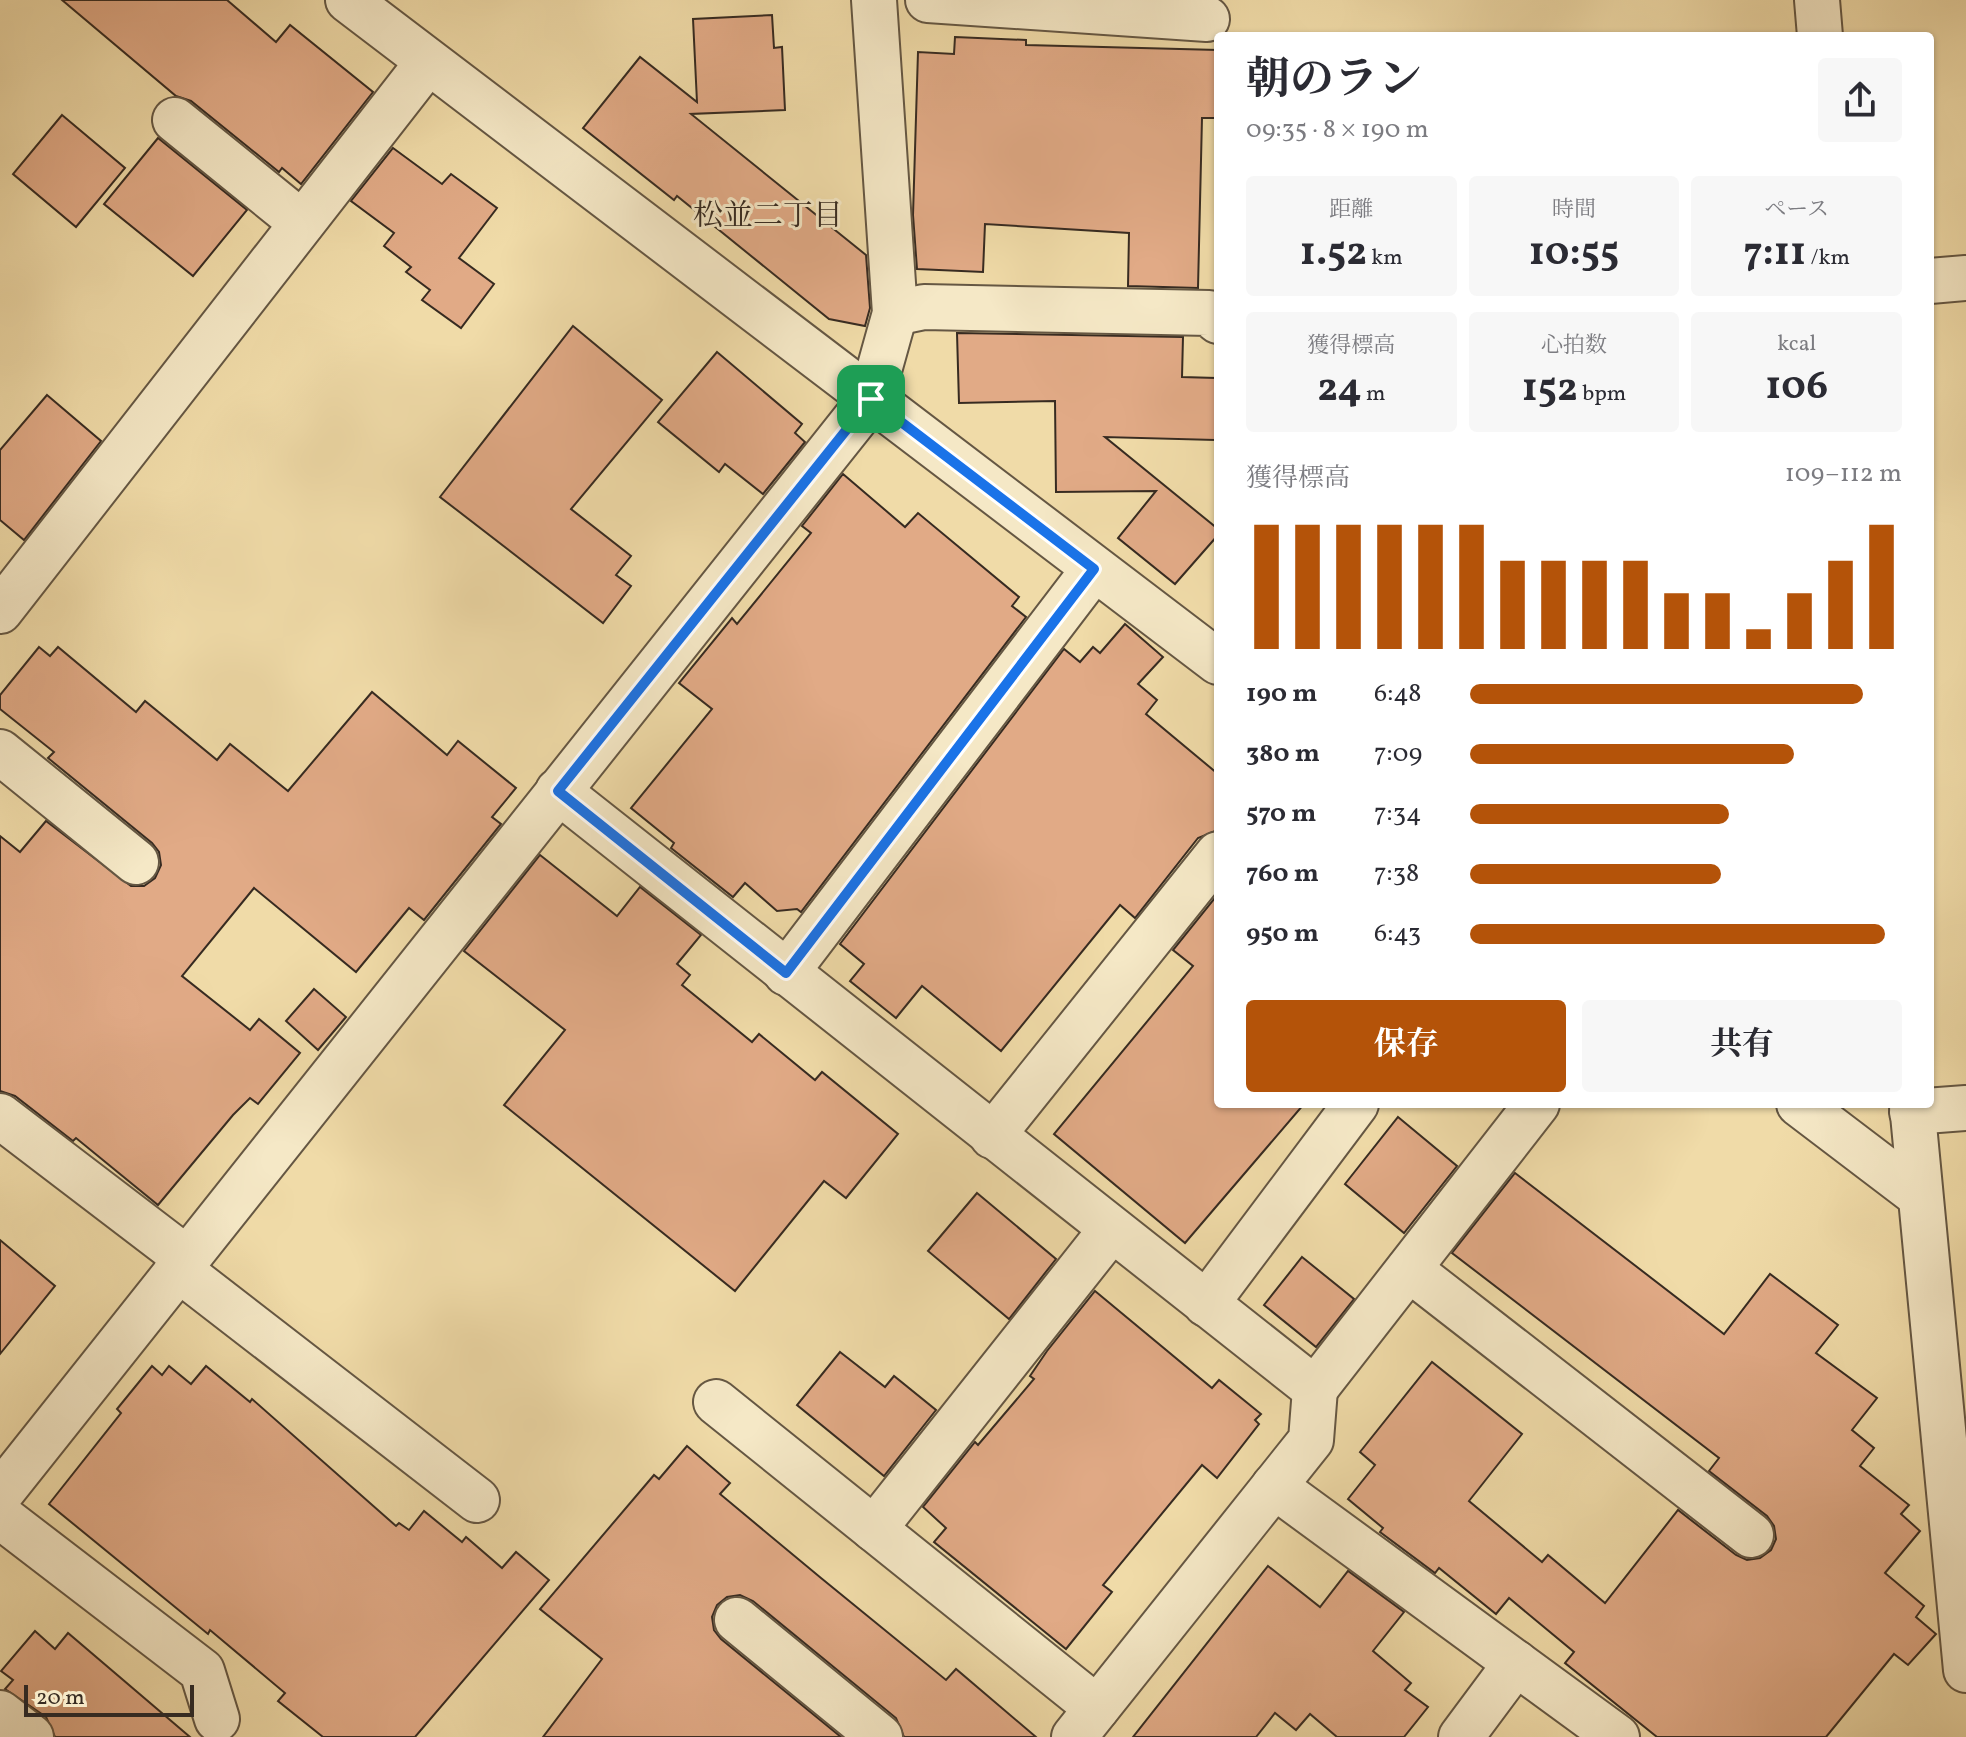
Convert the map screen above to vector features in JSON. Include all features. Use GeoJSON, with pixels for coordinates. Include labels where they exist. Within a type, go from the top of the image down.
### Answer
{"type":"FeatureCollection","features":[{"type":"Feature","properties":{"kind":"street"},"geometry":{"type":"LineString","coordinates":[[348,0],[1214,659]]}},
{"type":"Feature","properties":{"kind":"street"},"geometry":{"type":"LineString","coordinates":[[0,1494],[871,399],[895,313],[874,0]]}},
{"type":"Feature","properties":{"kind":"street"},"geometry":{"type":"LineString","coordinates":[[928,0],[1207,19]]}},
{"type":"Feature","properties":{"kind":"street"},"geometry":{"type":"LineString","coordinates":[[1817,0],[1820,32]]}},
{"type":"Feature","properties":{"kind":"street"},"geometry":{"type":"LineString","coordinates":[[5,593],[428,62]]}},
{"type":"Feature","properties":{"kind":"street"},"geometry":{"type":"LineString","coordinates":[[175,120],[302,223]]}},
{"type":"Feature","properties":{"kind":"street"},"geometry":{"type":"LineString","coordinates":[[1934,281],[1966,278]]}},
{"type":"Feature","properties":{"kind":"street"},"geometry":{"type":"LineString","coordinates":[[895,313],[924,307],[1209,313],[1214,317]]}},
{"type":"Feature","properties":{"kind":"street"},"geometry":{"type":"LineString","coordinates":[[786,973],[1094,569]]}},
{"type":"Feature","properties":{"kind":"street"},"geometry":{"type":"LineString","coordinates":[[0,752],[136,862]]}},
{"type":"Feature","properties":{"kind":"street"},"geometry":{"type":"LineString","coordinates":[[558,791],[1315,1389]]}},
{"type":"Feature","properties":{"kind":"street"},"geometry":{"type":"LineString","coordinates":[[992,1136],[1214,859]]}},
{"type":"Feature","properties":{"kind":"street"},"geometry":{"type":"LineString","coordinates":[[1206,1304],[1353,1108]]}},
{"type":"Feature","properties":{"kind":"street"},"geometry":{"type":"LineString","coordinates":[[716,1402],[874,1529],[1085,1723],[1311,1440],[1315,1389],[1534,1108]]}},
{"type":"Feature","properties":{"kind":"street"},"geometry":{"type":"LineString","coordinates":[[1804,1108],[1920,1196]]}},
{"type":"Feature","properties":{"kind":"street"},"geometry":{"type":"LineString","coordinates":[[1966,1108],[1912,1108],[1966,1670]]}},
{"type":"Feature","properties":{"kind":"street"},"geometry":{"type":"LineString","coordinates":[[0,1116],[477,1500]]}},
{"type":"Feature","properties":{"kind":"street"},"geometry":{"type":"LineString","coordinates":[[874,1529],[1111,1230]]}},
{"type":"Feature","properties":{"kind":"street"},"geometry":{"type":"LineString","coordinates":[[1409,1269],[1751,1535]]}},
{"type":"Feature","properties":{"kind":"street"},"geometry":{"type":"LineString","coordinates":[[1274,1486],[1617,1737]]}},
{"type":"Feature","properties":{"kind":"street"},"geometry":{"type":"LineString","coordinates":[[0,1516],[202,1671],[217,1719]]}},
{"type":"Feature","properties":{"kind":"street"},"geometry":{"type":"LineString","coordinates":[[737,1620],[880,1737]]}},
{"type":"Feature","properties":{"kind":"street"},"geometry":{"type":"LineString","coordinates":[[1461,1737],[1516,1663]]}},
{"type":"Feature","properties":{"kind":"street"},"geometry":{"type":"LineString","coordinates":[[0,1713],[31,1737]]}},
{"type":"Feature","properties":{"kind":"building"},"geometry":{"type":"Polygon","coordinates":[[[62,0],[227,0],[276,42],[290,25],[373,92],[301,184],[282,168],[279,172],[191,101],[176,96],[62,0]]]}},
{"type":"Feature","properties":{"kind":"building"},"geometry":{"type":"Polygon","coordinates":[[[772,15],[774,48],[782,47],[785,110],[691,114],[866,255],[870,308],[865,326],[829,319],[677,196],[674,200],[583,128],[640,57],[697,102],[693,19],[772,15]]]}},
{"type":"Feature","properties":{"kind":"building"},"geometry":{"type":"Polygon","coordinates":[[[955,37],[1026,40],[1026,45],[1214,50],[1214,118],[1202,118],[1198,288],[1128,286],[1129,233],[985,224],[983,272],[917,269],[913,215],[918,52],[954,54],[955,37]]]}},
{"type":"Feature","properties":{"kind":"building"},"geometry":{"type":"Polygon","coordinates":[[[62,115],[125,168],[76,227],[13,174],[62,115]]]}},
{"type":"Feature","properties":{"kind":"building"},"geometry":{"type":"Polygon","coordinates":[[[158,138],[247,210],[193,276],[104,204],[158,138]]]}},
{"type":"Feature","properties":{"kind":"building"},"geometry":{"type":"Polygon","coordinates":[[[393,148],[442,184],[451,174],[497,208],[459,258],[494,284],[461,328],[422,300],[430,290],[406,272],[411,267],[384,246],[394,233],[351,201],[393,148]]]}},
{"type":"Feature","properties":{"kind":"building"},"geometry":{"type":"Polygon","coordinates":[[[573,326],[662,400],[571,509],[631,556],[616,575],[631,586],[603,623],[440,497],[573,326]]]}},
{"type":"Feature","properties":{"kind":"building"},"geometry":{"type":"Polygon","coordinates":[[[957,333],[1183,337],[1182,377],[1214,378],[1214,440],[1105,437],[1214,526],[1214,540],[1175,584],[1118,538],[1156,491],[1056,492],[1055,401],[959,403],[957,333]]]}},
{"type":"Feature","properties":{"kind":"building"},"geometry":{"type":"Polygon","coordinates":[[[717,352],[802,424],[795,433],[805,442],[763,494],[725,464],[719,472],[658,422],[717,352]]]}},
{"type":"Feature","properties":{"kind":"building"},"geometry":{"type":"Polygon","coordinates":[[[47,395],[101,441],[24,540],[0,520],[0,450],[47,395]]]}},
{"type":"Feature","properties":{"kind":"building"},"geometry":{"type":"Polygon","coordinates":[[[843,474],[905,527],[918,513],[1019,597],[1012,606],[1026,617],[801,912],[797,909],[777,911],[745,883],[733,897],[671,848],[674,843],[631,808],[712,709],[679,683],[732,618],[737,624],[811,533],[802,526],[843,474]]]}},
{"type":"Feature","properties":{"kind":"building"},"geometry":{"type":"Polygon","coordinates":[[[1125,624],[1163,657],[1138,684],[1157,700],[1146,714],[1214,771],[1214,832],[1198,838],[1135,918],[1120,905],[1001,1051],[922,986],[896,1018],[850,981],[864,964],[840,944],[1064,649],[1080,662],[1093,647],[1100,653],[1125,624]]]}},
{"type":"Feature","properties":{"kind":"building"},"geometry":{"type":"Polygon","coordinates":[[[39,647],[50,656],[58,647],[136,712],[145,701],[217,760],[230,744],[288,791],[372,692],[447,755],[458,741],[516,788],[492,817],[501,824],[424,920],[409,908],[356,972],[254,888],[182,976],[250,1030],[259,1019],[300,1053],[258,1104],[250,1098],[233,1115],[158,1205],[76,1138],[73,1141],[15,1096],[0,1091],[0,836],[20,852],[46,821],[131,886],[144,886],[155,878],[161,865],[159,852],[152,843],[48,758],[54,752],[0,709],[0,695],[39,647]]]}},
{"type":"Feature","properties":{"kind":"building"},"geometry":{"type":"Polygon","coordinates":[[[540,855],[617,916],[640,887],[701,935],[677,964],[690,975],[682,985],[752,1042],[759,1034],[815,1080],[822,1072],[898,1134],[846,1198],[824,1181],[735,1291],[504,1105],[565,1030],[464,951],[540,855]]]}},
{"type":"Feature","properties":{"kind":"building"},"geometry":{"type":"Polygon","coordinates":[[[1214,899],[1214,1108],[1301,1108],[1185,1243],[1054,1134],[1193,966],[1173,950],[1214,899]]]}},
{"type":"Feature","properties":{"kind":"building"},"geometry":{"type":"Polygon","coordinates":[[[314,989],[346,1017],[318,1050],[286,1021],[314,989]]]}},
{"type":"Feature","properties":{"kind":"building"},"geometry":{"type":"Polygon","coordinates":[[[1398,1117],[1457,1166],[1404,1233],[1345,1184],[1398,1117]]]}},
{"type":"Feature","properties":{"kind":"building"},"geometry":{"type":"Polygon","coordinates":[[[1515,1173],[1724,1334],[1770,1274],[1838,1325],[1816,1353],[1877,1398],[1852,1430],[1874,1448],[1860,1466],[1909,1505],[1901,1514],[1920,1531],[1885,1573],[1924,1606],[1916,1617],[1936,1634],[1908,1665],[1894,1654],[1826,1737],[1657,1737],[1565,1663],[1574,1652],[1509,1598],[1496,1614],[1439,1568],[1435,1573],[1380,1532],[1383,1528],[1348,1499],[1375,1465],[1360,1452],[1432,1362],[1522,1434],[1469,1501],[1542,1562],[1548,1555],[1605,1603],[1678,1510],[1736,1555],[1747,1560],[1760,1558],[1771,1550],[1776,1539],[1774,1526],[1767,1516],[1709,1471],[1719,1458],[1452,1253],[1515,1173]]]}},
{"type":"Feature","properties":{"kind":"building"},"geometry":{"type":"Polygon","coordinates":[[[977,1193],[1056,1259],[1009,1319],[928,1251],[977,1193]]]}},
{"type":"Feature","properties":{"kind":"building"},"geometry":{"type":"Polygon","coordinates":[[[0,1240],[55,1286],[0,1354],[0,1240]]]}},
{"type":"Feature","properties":{"kind":"building"},"geometry":{"type":"Polygon","coordinates":[[[1302,1257],[1354,1299],[1316,1347],[1264,1305],[1302,1257]]]}},
{"type":"Feature","properties":{"kind":"building"},"geometry":{"type":"Polygon","coordinates":[[[1095,1291],[1212,1388],[1219,1380],[1261,1414],[1255,1420],[1259,1424],[1217,1478],[1202,1465],[1103,1585],[1112,1592],[1066,1649],[934,1542],[946,1528],[923,1507],[975,1442],[978,1445],[1034,1379],[1030,1376],[1047,1351],[1095,1291]]]}},
{"type":"Feature","properties":{"kind":"building"},"geometry":{"type":"Polygon","coordinates":[[[840,1352],[885,1387],[894,1376],[936,1410],[884,1476],[797,1405],[840,1352]]]}},
{"type":"Feature","properties":{"kind":"building"},"geometry":{"type":"Polygon","coordinates":[[[152,1366],[162,1375],[169,1366],[191,1384],[206,1366],[250,1402],[252,1399],[396,1526],[399,1523],[409,1530],[424,1511],[462,1542],[466,1537],[502,1568],[516,1552],[549,1580],[415,1737],[323,1737],[278,1701],[285,1693],[49,1504],[121,1413],[117,1409],[152,1366]]]}},
{"type":"Feature","properties":{"kind":"building"},"geometry":{"type":"Polygon","coordinates":[[[687,1446],[730,1483],[720,1494],[946,1680],[956,1669],[1036,1737],[904,1737],[896,1718],[753,1601],[740,1595],[727,1597],[717,1605],[712,1617],[714,1630],[841,1737],[543,1737],[602,1659],[540,1609],[654,1475],[659,1479],[687,1446]]]}},
{"type":"Feature","properties":{"kind":"building"},"geometry":{"type":"Polygon","coordinates":[[[1268,1566],[1320,1607],[1348,1571],[1404,1612],[1373,1651],[1411,1683],[1405,1690],[1428,1707],[1404,1737],[1337,1737],[1310,1714],[1296,1730],[1275,1713],[1256,1737],[1133,1737],[1268,1566]]]}},
{"type":"Feature","properties":{"kind":"building"},"geometry":{"type":"Polygon","coordinates":[[[35,1631],[55,1649],[68,1633],[190,1737],[55,1737],[46,1717],[5,1689],[13,1680],[1,1671],[35,1631]]]}},
{"type":"Feature","properties":{"kind":"district","name":"松並二丁目"},"geometry":{"type":"Point","coordinates":[768,215]}},
{"type":"Feature","properties":{"kind":"route"},"geometry":{"type":"LineString","coordinates":[[871,399],[1094,569],[786,973],[558,791],[871,399]]}}]}
